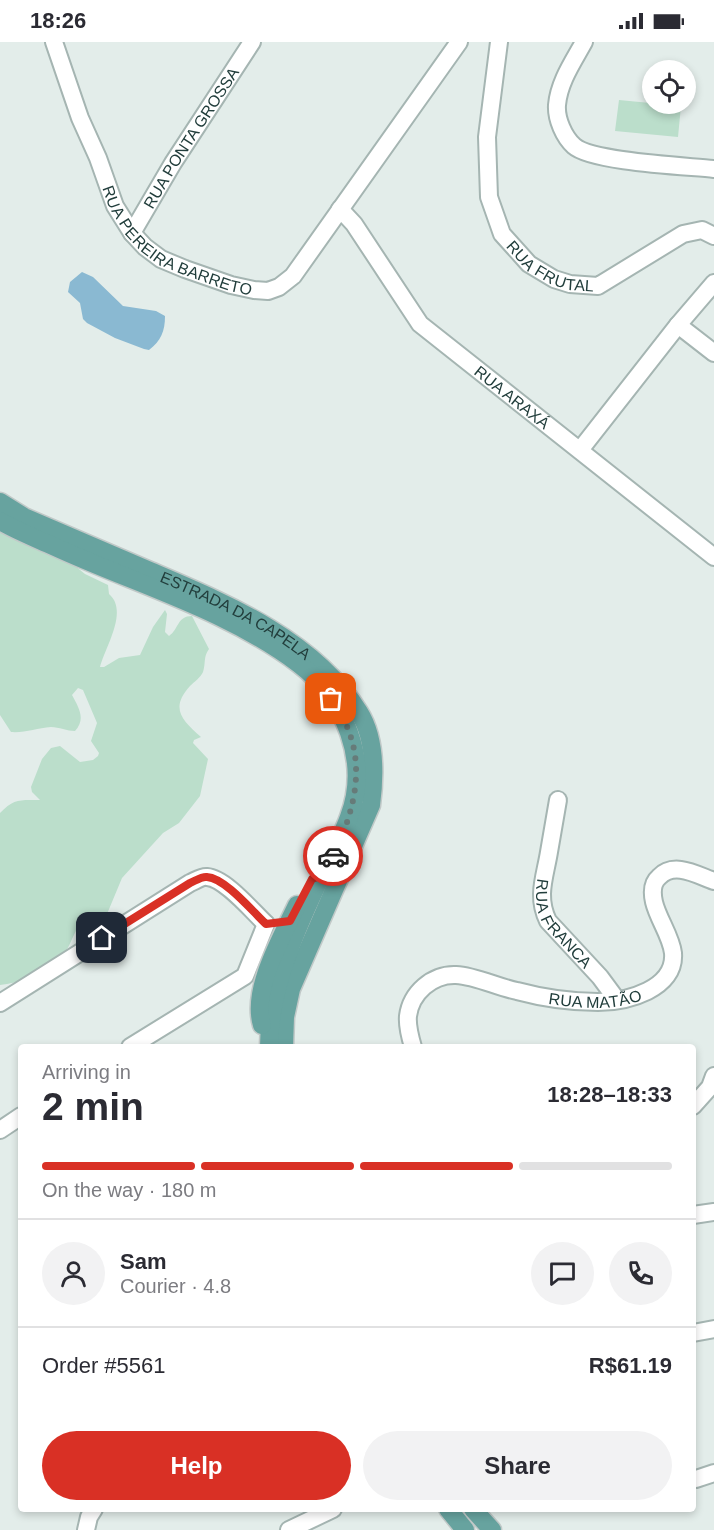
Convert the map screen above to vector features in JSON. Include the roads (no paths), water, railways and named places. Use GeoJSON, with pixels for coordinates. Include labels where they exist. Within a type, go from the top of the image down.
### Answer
{"type":"FeatureCollection","features":[{"type":"Feature","properties":{"kind":"main road","name":"ESTRADA DA CAPELA"},"geometry":{"type":"LineString","coordinates":[[0,502],[24,516],[186,586],[251,617],[309,655],[360,712],[373,758],[375,780],[371,805],[322,892]]}},
{"type":"Feature","properties":{"kind":"main road","name":"ESTRADA DA CAPELA"},"geometry":{"type":"LineString","coordinates":[[0,521],[94,565],[231,622],[293,660],[321,686],[341,713],[352,738],[357,780],[351,815],[322,892],[291,989],[285,1017],[274,1044]]}},
{"type":"Feature","properties":{"kind":"main road"},"geometry":{"type":"LineString","coordinates":[[274,1044],[261,1024],[258,1010],[271,959],[312,879],[322,892]]}},
{"type":"Feature","properties":{"kind":"main road"},"geometry":{"type":"LineString","coordinates":[[450,1512],[465,1530]]}},
{"type":"Feature","properties":{"kind":"street","name":"RUA PEREIRA BARRETO"},"geometry":{"type":"LineString","coordinates":[[54,42],[80,118],[98,158],[115,206],[132,233],[161,259],[231,285],[268,291],[279,287],[293,276],[459,42]]}},
{"type":"Feature","properties":{"kind":"street","name":"RUA PONTA GROSSA"},"geometry":{"type":"LineString","coordinates":[[132,233],[173,163],[252,42]]}},
{"type":"Feature","properties":{"kind":"street"},"geometry":{"type":"LineString","coordinates":[[584,42],[563,80],[556,106],[562,130],[575,147],[598,157],[714,169]]}},
{"type":"Feature","properties":{"kind":"street","name":"RUA FRUTAL"},"geometry":{"type":"LineString","coordinates":[[496,45],[487,137],[489,197],[502,234],[529,264],[562,282],[598,286],[683,234],[702,231],[714,236]]}},
{"type":"Feature","properties":{"kind":"street","name":"RUA ARAXÁ"},"geometry":{"type":"LineString","coordinates":[[340,210],[354,224],[420,324],[438,341],[714,557]]}},
{"type":"Feature","properties":{"kind":"street"},"geometry":{"type":"LineString","coordinates":[[580,450],[714,283]]}},
{"type":"Feature","properties":{"kind":"street"},"geometry":{"type":"LineString","coordinates":[[678,325],[714,353]]}},
{"type":"Feature","properties":{"kind":"street","name":"RUA FRANCA"},"geometry":{"type":"LineString","coordinates":[[558,800],[541,888],[542,909],[548,921],[600,977],[617,1000]]}},
{"type":"Feature","properties":{"kind":"street","name":"RUA MATÃO"},"geometry":{"type":"LineString","coordinates":[[412,1044],[408,1017],[411,1003],[429,982],[442,977],[455,975],[469,977],[518,992],[599,1002],[617,1000],[651,990],[665,981],[672,966],[673,952],[654,902],[654,884],[664,872],[673,869],[683,870],[714,881]]}},
{"type":"Feature","properties":{"kind":"street"},"geometry":{"type":"LineString","coordinates":[[0,1003],[190,883],[205,876],[215,878],[224,884],[266,924]]}},
{"type":"Feature","properties":{"kind":"street"},"geometry":{"type":"LineString","coordinates":[[266,924],[290,921]]}},
{"type":"Feature","properties":{"kind":"street"},"geometry":{"type":"LineString","coordinates":[[135,1044],[245,976],[266,924]]}},
{"type":"Feature","properties":{"kind":"street"},"geometry":{"type":"LineString","coordinates":[[245,976],[261,999]]}},
{"type":"Feature","properties":{"kind":"street"},"geometry":{"type":"LineString","coordinates":[[696,1103],[710,1088],[714,1076]]}},
{"type":"Feature","properties":{"kind":"street"},"geometry":{"type":"LineString","coordinates":[[0,1130],[18,1118]]}},
{"type":"Feature","properties":{"kind":"street"},"geometry":{"type":"LineString","coordinates":[[696,1215],[714,1212]]}},
{"type":"Feature","properties":{"kind":"street"},"geometry":{"type":"LineString","coordinates":[[696,1333],[713,1332]]}},
{"type":"Feature","properties":{"kind":"street"},"geometry":{"type":"LineString","coordinates":[[696,1479],[714,1473]]}},
{"type":"Feature","properties":{"kind":"street"},"geometry":{"type":"LineString","coordinates":[[86,1530],[92,1512]]}},
{"type":"Feature","properties":{"kind":"street"},"geometry":{"type":"LineString","coordinates":[[289,1530],[327,1512]]}},
{"type":"Feature","properties":{"kind":"water"},"geometry":{"type":"Polygon","coordinates":[[[82,272],[93,277],[123,306],[156,311],[165,316],[162,335],[153,347],[149,350],[144,349],[115,338],[83,319],[80,303],[68,292],[70,282],[82,272]]]}}]}
